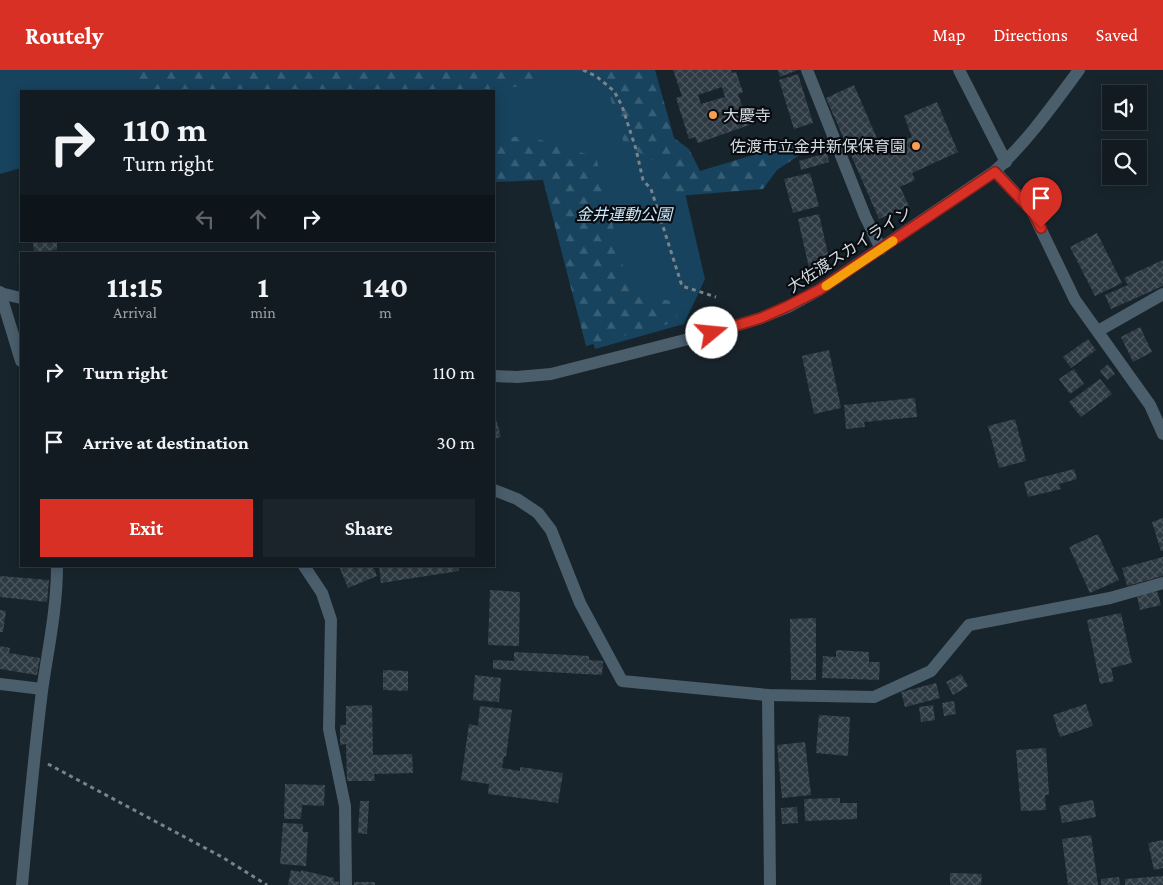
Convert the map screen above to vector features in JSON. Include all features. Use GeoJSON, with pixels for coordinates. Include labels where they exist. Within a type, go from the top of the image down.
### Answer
{"type":"FeatureCollection","features":[{"type":"Feature","properties":{"kind":"street"},"geometry":{"type":"LineString","coordinates":[[807,70],[865,216],[881,249]]}},
{"type":"Feature","properties":{"kind":"street"},"geometry":{"type":"LineString","coordinates":[[959,70],[1006,162]]}},
{"type":"Feature","properties":{"kind":"street","name":"大佐渡スカイライン"},"geometry":{"type":"LineString","coordinates":[[495,376],[517,377],[551,374],[712,333],[761,318],[819,290],[995,172],[1006,162],[1045,116],[1079,70]]}},
{"type":"Feature","properties":{"kind":"street"},"geometry":{"type":"LineString","coordinates":[[995,172],[1032,211],[1075,300],[1150,404],[1163,434]]}},
{"type":"Feature","properties":{"kind":"street"},"geometry":{"type":"LineString","coordinates":[[0,293],[20,298]]}},
{"type":"Feature","properties":{"kind":"street"},"geometry":{"type":"LineString","coordinates":[[0,293],[20,358]]}},
{"type":"Feature","properties":{"kind":"street"},"geometry":{"type":"LineString","coordinates":[[1098,331],[1163,294]]}},
{"type":"Feature","properties":{"kind":"street"},"geometry":{"type":"LineString","coordinates":[[495,490],[517,499],[538,513],[551,530],[580,603],[622,681],[768,695],[874,697],[931,670],[969,625],[1110,598],[1163,583]]}},
{"type":"Feature","properties":{"kind":"street"},"geometry":{"type":"LineString","coordinates":[[22,885],[42,689],[52,634],[57,567]]}},
{"type":"Feature","properties":{"kind":"street"},"geometry":{"type":"LineString","coordinates":[[305,567],[322,593],[331,620],[329,729],[344,806],[346,885]]}},
{"type":"Feature","properties":{"kind":"street"},"geometry":{"type":"LineString","coordinates":[[0,684],[42,689]]}},
{"type":"Feature","properties":{"kind":"street"},"geometry":{"type":"LineString","coordinates":[[768,695],[770,885]]}},
{"type":"Feature","properties":{"kind":"path"},"geometry":{"type":"LineString","coordinates":[[583,70],[596,76],[614,90],[622,106],[643,180],[651,188],[682,286],[716,297]]}},
{"type":"Feature","properties":{"kind":"path"},"geometry":{"type":"LineString","coordinates":[[34,757],[222,857],[267,885]]}},
{"type":"Feature","properties":{"kind":"green space","name":"金井運動公園"},"geometry":{"type":"Polygon","coordinates":[[[0,70],[616,70],[677,169],[686,197],[705,279],[684,324],[595,349],[547,176],[495,176],[495,90],[20,90],[20,168],[0,174],[0,70]]]}},
{"type":"Feature","properties":{"kind":"green space"},"geometry":{"type":"Polygon","coordinates":[[[131,70],[554,70],[538,83],[495,90],[136,90],[131,70]]]}},
{"type":"Feature","properties":{"kind":"green space"},"geometry":{"type":"Polygon","coordinates":[[[602,70],[655,70],[674,138],[689,149],[700,171],[806,139],[810,148],[777,170],[763,189],[666,197],[658,163],[624,144],[602,70]]]}},
{"type":"Feature","properties":{"kind":"green space"},"geometry":{"type":"Polygon","coordinates":[[[528,136],[596,157],[630,295],[672,301],[679,321],[586,346],[543,180],[495,182],[495,138],[528,136]]]}},
{"type":"Feature","properties":{"kind":"building","name":"大慶寺"},"geometry":{"type":"Polygon","coordinates":[[[673,70],[731,70],[732,73],[736,72],[743,92],[738,94],[749,125],[698,143],[695,137],[689,139],[676,98],[682,96],[673,70]],[[722,87],[698,95],[701,104],[725,97],[722,87]]]}},
{"type":"Feature","properties":{"kind":"building"},"geometry":{"type":"Polygon","coordinates":[[[778,70],[798,70],[780,77],[778,70]]]}},
{"type":"Feature","properties":{"kind":"building"},"geometry":{"type":"Polygon","coordinates":[[[798,74],[813,123],[794,129],[779,80],[798,74]]]}},
{"type":"Feature","properties":{"kind":"building"},"geometry":{"type":"Polygon","coordinates":[[[854,85],[882,150],[912,137],[904,116],[937,102],[958,152],[912,173],[915,180],[900,187],[909,206],[879,219],[826,98],[854,85]]]}},
{"type":"Feature","properties":{"kind":"building"},"geometry":{"type":"Polygon","coordinates":[[[827,153],[829,162],[801,170],[799,161],[827,153]]]}},
{"type":"Feature","properties":{"kind":"building"},"geometry":{"type":"Polygon","coordinates":[[[810,173],[819,206],[793,213],[784,179],[810,173]]]}},
{"type":"Feature","properties":{"kind":"building"},"geometry":{"type":"Polygon","coordinates":[[[819,214],[830,263],[809,268],[798,219],[819,214]]]}},
{"type":"Feature","properties":{"kind":"building"},"geometry":{"type":"Polygon","coordinates":[[[1097,233],[1122,283],[1095,296],[1070,247],[1097,233]]]}},
{"type":"Feature","properties":{"kind":"building"},"geometry":{"type":"Polygon","coordinates":[[[33,242],[57,242],[57,250],[34,252],[33,242]]]}},
{"type":"Feature","properties":{"kind":"building"},"geometry":{"type":"Polygon","coordinates":[[[1163,260],[1163,286],[1111,309],[1105,295],[1128,285],[1124,278],[1163,260]]]}},
{"type":"Feature","properties":{"kind":"building"},"geometry":{"type":"Polygon","coordinates":[[[1140,327],[1152,352],[1133,362],[1121,337],[1140,327]]]}},
{"type":"Feature","properties":{"kind":"building"},"geometry":{"type":"Polygon","coordinates":[[[1088,339],[1096,350],[1071,368],[1063,357],[1088,339]]]}},
{"type":"Feature","properties":{"kind":"building"},"geometry":{"type":"Polygon","coordinates":[[[829,350],[841,408],[814,414],[802,356],[829,350]]]}},
{"type":"Feature","properties":{"kind":"building"},"geometry":{"type":"Polygon","coordinates":[[[1108,364],[1115,374],[1107,380],[1100,371],[1108,364]]]}},
{"type":"Feature","properties":{"kind":"building"},"geometry":{"type":"Polygon","coordinates":[[[1074,369],[1084,384],[1070,394],[1059,379],[1074,369]]]}},
{"type":"Feature","properties":{"kind":"building"},"geometry":{"type":"Polygon","coordinates":[[[1100,379],[1112,394],[1081,417],[1069,402],[1100,379]]]}},
{"type":"Feature","properties":{"kind":"building"},"geometry":{"type":"Polygon","coordinates":[[[915,398],[917,417],[864,422],[865,427],[846,429],[844,405],[915,398]]]}},
{"type":"Feature","properties":{"kind":"building"},"geometry":{"type":"Polygon","coordinates":[[[495,419],[496,419],[501,437],[495,439],[495,419]]]}},
{"type":"Feature","properties":{"kind":"building"},"geometry":{"type":"Polygon","coordinates":[[[1015,419],[1026,461],[999,468],[988,426],[1015,419]]]}},
{"type":"Feature","properties":{"kind":"building"},"geometry":{"type":"Polygon","coordinates":[[[1074,469],[1077,479],[1059,484],[1061,489],[1028,497],[1024,482],[1074,469]]]}},
{"type":"Feature","properties":{"kind":"building"},"geometry":{"type":"Polygon","coordinates":[[[1163,518],[1163,551],[1161,551],[1152,522],[1163,518]]]}},
{"type":"Feature","properties":{"kind":"building"},"geometry":{"type":"Polygon","coordinates":[[[1098,534],[1119,580],[1090,593],[1069,547],[1098,534]]]}},
{"type":"Feature","properties":{"kind":"building"},"geometry":{"type":"Polygon","coordinates":[[[1163,557],[1163,576],[1127,586],[1122,568],[1163,557]]]}},
{"type":"Feature","properties":{"kind":"building"},"geometry":{"type":"Polygon","coordinates":[[[339,567],[373,567],[377,576],[348,588],[339,567]]]}},
{"type":"Feature","properties":{"kind":"building"},"geometry":{"type":"Polygon","coordinates":[[[379,567],[458,567],[459,571],[381,583],[379,567]]]}},
{"type":"Feature","properties":{"kind":"building"},"geometry":{"type":"Polygon","coordinates":[[[0,576],[49,580],[47,602],[0,597],[0,576]]]}},
{"type":"Feature","properties":{"kind":"building"},"geometry":{"type":"Polygon","coordinates":[[[490,590],[520,592],[519,646],[488,645],[490,590]]]}},
{"type":"Feature","properties":{"kind":"building"},"geometry":{"type":"Polygon","coordinates":[[[1157,591],[1161,605],[1140,610],[1137,595],[1157,591]]]}},
{"type":"Feature","properties":{"kind":"building"},"geometry":{"type":"Polygon","coordinates":[[[0,610],[6,611],[3,632],[0,632],[0,610]]]}},
{"type":"Feature","properties":{"kind":"building"},"geometry":{"type":"Polygon","coordinates":[[[1121,613],[1132,663],[1111,668],[1114,681],[1100,684],[1087,620],[1121,613]]]}},
{"type":"Feature","properties":{"kind":"building"},"geometry":{"type":"Polygon","coordinates":[[[816,618],[816,680],[791,680],[790,619],[816,618]]]}},
{"type":"Feature","properties":{"kind":"building"},"geometry":{"type":"Polygon","coordinates":[[[0,646],[10,648],[9,653],[40,658],[37,675],[0,669],[0,646]]]}},
{"type":"Feature","properties":{"kind":"building"},"geometry":{"type":"Polygon","coordinates":[[[836,650],[869,652],[869,662],[880,662],[879,680],[822,678],[823,656],[836,657],[836,650]]]}},
{"type":"Feature","properties":{"kind":"building"},"geometry":{"type":"Polygon","coordinates":[[[514,652],[589,656],[589,660],[603,661],[602,675],[493,669],[493,660],[514,661],[514,652]]]}},
{"type":"Feature","properties":{"kind":"building"},"geometry":{"type":"Polygon","coordinates":[[[383,670],[408,671],[408,691],[383,690],[383,670]]]}},
{"type":"Feature","properties":{"kind":"building"},"geometry":{"type":"Polygon","coordinates":[[[961,674],[968,686],[953,695],[946,682],[961,674]]]}},
{"type":"Feature","properties":{"kind":"building"},"geometry":{"type":"Polygon","coordinates":[[[475,675],[501,678],[499,702],[473,700],[475,675]]]}},
{"type":"Feature","properties":{"kind":"building"},"geometry":{"type":"Polygon","coordinates":[[[936,683],[940,698],[905,707],[901,692],[936,683]]]}},
{"type":"Feature","properties":{"kind":"building"},"geometry":{"type":"Polygon","coordinates":[[[954,701],[956,714],[944,716],[942,703],[954,701]]]}},
{"type":"Feature","properties":{"kind":"building"},"geometry":{"type":"Polygon","coordinates":[[[1086,704],[1093,726],[1060,737],[1053,715],[1086,704]]]}},
{"type":"Feature","properties":{"kind":"building"},"geometry":{"type":"Polygon","coordinates":[[[372,705],[373,755],[412,754],[413,773],[374,774],[375,781],[347,781],[346,744],[340,745],[340,725],[346,725],[346,706],[372,705]]]}},
{"type":"Feature","properties":{"kind":"building"},"geometry":{"type":"Polygon","coordinates":[[[933,705],[935,720],[921,722],[919,707],[933,705]]]}},
{"type":"Feature","properties":{"kind":"building"},"geometry":{"type":"Polygon","coordinates":[[[480,706],[512,710],[506,757],[504,756],[502,768],[520,771],[520,767],[563,773],[558,803],[488,794],[489,784],[461,780],[469,724],[478,726],[480,706]]]}},
{"type":"Feature","properties":{"kind":"building"},"geometry":{"type":"Polygon","coordinates":[[[819,715],[850,717],[848,756],[816,753],[819,715]]]}},
{"type":"Feature","properties":{"kind":"building"},"geometry":{"type":"Polygon","coordinates":[[[805,742],[811,795],[782,798],[777,745],[805,742]]]}},
{"type":"Feature","properties":{"kind":"building"},"geometry":{"type":"Polygon","coordinates":[[[1046,748],[1049,795],[1045,795],[1046,810],[1021,811],[1016,750],[1046,748]]]}},
{"type":"Feature","properties":{"kind":"building"},"geometry":{"type":"Polygon","coordinates":[[[285,784],[325,785],[324,806],[302,805],[301,819],[284,819],[285,784]]]}},
{"type":"Feature","properties":{"kind":"building"},"geometry":{"type":"Polygon","coordinates":[[[840,798],[840,803],[857,803],[857,819],[805,821],[804,799],[840,798]]]}},
{"type":"Feature","properties":{"kind":"building"},"geometry":{"type":"Polygon","coordinates":[[[1093,800],[1096,817],[1062,823],[1059,806],[1093,800]]]}},
{"type":"Feature","properties":{"kind":"building"},"geometry":{"type":"Polygon","coordinates":[[[360,801],[369,801],[367,834],[358,833],[360,801]]]}},
{"type":"Feature","properties":{"kind":"building"},"geometry":{"type":"Polygon","coordinates":[[[797,807],[798,823],[782,824],[781,808],[797,807]]]}},
{"type":"Feature","properties":{"kind":"building"},"geometry":{"type":"Polygon","coordinates":[[[283,823],[303,824],[303,832],[308,832],[306,866],[280,864],[283,823]]]}},
{"type":"Feature","properties":{"kind":"building"},"geometry":{"type":"Polygon","coordinates":[[[1091,835],[1098,885],[1068,885],[1062,839],[1091,835]]]}},
{"type":"Feature","properties":{"kind":"building"},"geometry":{"type":"Polygon","coordinates":[[[1163,840],[1163,868],[1154,870],[1148,843],[1163,840]]]}},
{"type":"Feature","properties":{"kind":"building"},"geometry":{"type":"Polygon","coordinates":[[[291,870],[301,872],[301,870],[334,878],[334,881],[340,882],[339,885],[288,885],[291,870]]]}},
{"type":"Feature","properties":{"kind":"building"},"geometry":{"type":"Polygon","coordinates":[[[950,873],[982,874],[981,885],[950,885],[950,873]]]}},
{"type":"Feature","properties":{"kind":"building"},"geometry":{"type":"Polygon","coordinates":[[[1163,876],[1163,885],[1125,885],[1125,879],[1163,876]]]}},
{"type":"Feature","properties":{"kind":"building"},"geometry":{"type":"Polygon","coordinates":[[[1119,877],[1120,885],[1101,885],[1101,879],[1119,877]]]}},
{"type":"Feature","properties":{"kind":"building"},"geometry":{"type":"Polygon","coordinates":[[[354,882],[375,882],[375,885],[354,885],[354,882]]]}},
{"type":"Feature","properties":{"kind":"slow traffic"},"geometry":{"type":"LineString","coordinates":[[826,286],[893,241]]}},
{"type":"Feature","properties":{"kind":"place","name":"大慶寺"},"geometry":{"type":"Point","coordinates":[713,115]}},
{"type":"Feature","properties":{"kind":"place","name":"佐渡市立金井新保保育園"},"geometry":{"type":"Point","coordinates":[916,146]}},
{"type":"Feature","properties":{"kind":"route"},"geometry":{"type":"LineString","coordinates":[[712,333],[761,318],[819,290],[995,172],[1032,211],[1041,228]]}}]}
